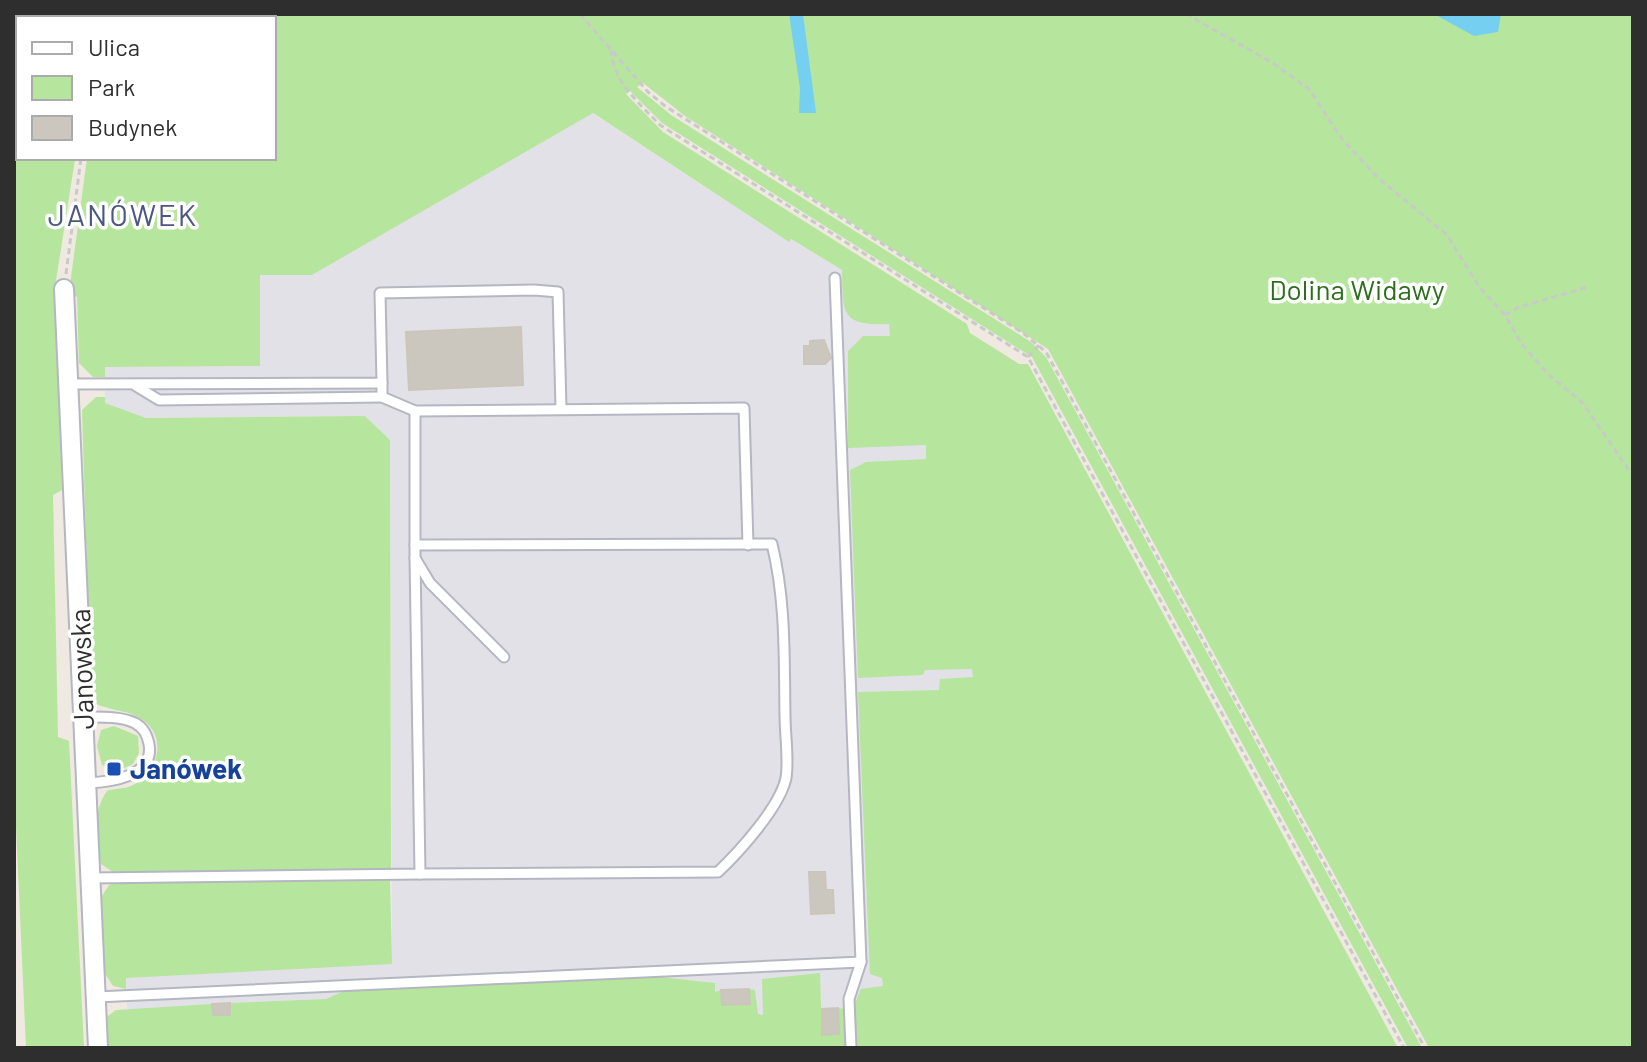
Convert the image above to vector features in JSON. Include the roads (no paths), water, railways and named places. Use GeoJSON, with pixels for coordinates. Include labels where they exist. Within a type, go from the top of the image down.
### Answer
{"type":"FeatureCollection","features":[{"type":"Feature","properties":{"kind":"street","name":"Janowska"},"geometry":{"type":"LineString","coordinates":[[64,289],[98,1048]]}},
{"type":"Feature","properties":{"kind":"lane"},"geometry":{"type":"LineString","coordinates":[[835,278],[861,962],[849,999],[851,1048]]}},
{"type":"Feature","properties":{"kind":"lane"},"geometry":{"type":"LineString","coordinates":[[382,397],[380,293],[558,292],[561,408]]}},
{"type":"Feature","properties":{"kind":"lane"},"geometry":{"type":"LineString","coordinates":[[70,384],[382,383]]}},
{"type":"Feature","properties":{"kind":"lane"},"geometry":{"type":"LineString","coordinates":[[133,384],[159,400],[382,397],[415,411],[744,408],[748,545]]}},
{"type":"Feature","properties":{"kind":"lane"},"geometry":{"type":"LineString","coordinates":[[415,411],[420,874]]}},
{"type":"Feature","properties":{"kind":"lane"},"geometry":{"type":"LineString","coordinates":[[91,878],[718,872],[732,858],[779,798],[786,777],[783,587],[772,544],[415,545]]}},
{"type":"Feature","properties":{"kind":"lane"},"geometry":{"type":"LineString","coordinates":[[415,558],[430,583],[504,657]]}},
{"type":"Feature","properties":{"kind":"lane"},"geometry":{"type":"LineString","coordinates":[[84,717],[121,718],[136,723],[145,731],[150,751],[143,767],[132,774],[87,783]]}},
{"type":"Feature","properties":{"kind":"lane"},"geometry":{"type":"LineString","coordinates":[[96,997],[861,962]]}},
{"type":"Feature","properties":{"kind":"water"},"geometry":{"type":"Polygon","coordinates":[[[789,14],[803,14],[816,113],[799,113],[800,88],[789,14]]]}},
{"type":"Feature","properties":{"kind":"water"},"geometry":{"type":"Polygon","coordinates":[[[1434,14],[1501,14],[1498,32],[1474,36],[1434,14]]]}},
{"type":"Feature","properties":{"kind":"place","name":"Janówek"},"geometry":{"type":"Point","coordinates":[114,769]}},
{"type":"Feature","properties":{"kind":"district","name":"JANÓWEK"},"geometry":{"type":"Point","coordinates":[123,216]}},
{"type":"Feature","properties":{"kind":"park label","name":"Dolina Widawy"},"geometry":{"type":"Point","coordinates":[1357,290]}}]}
